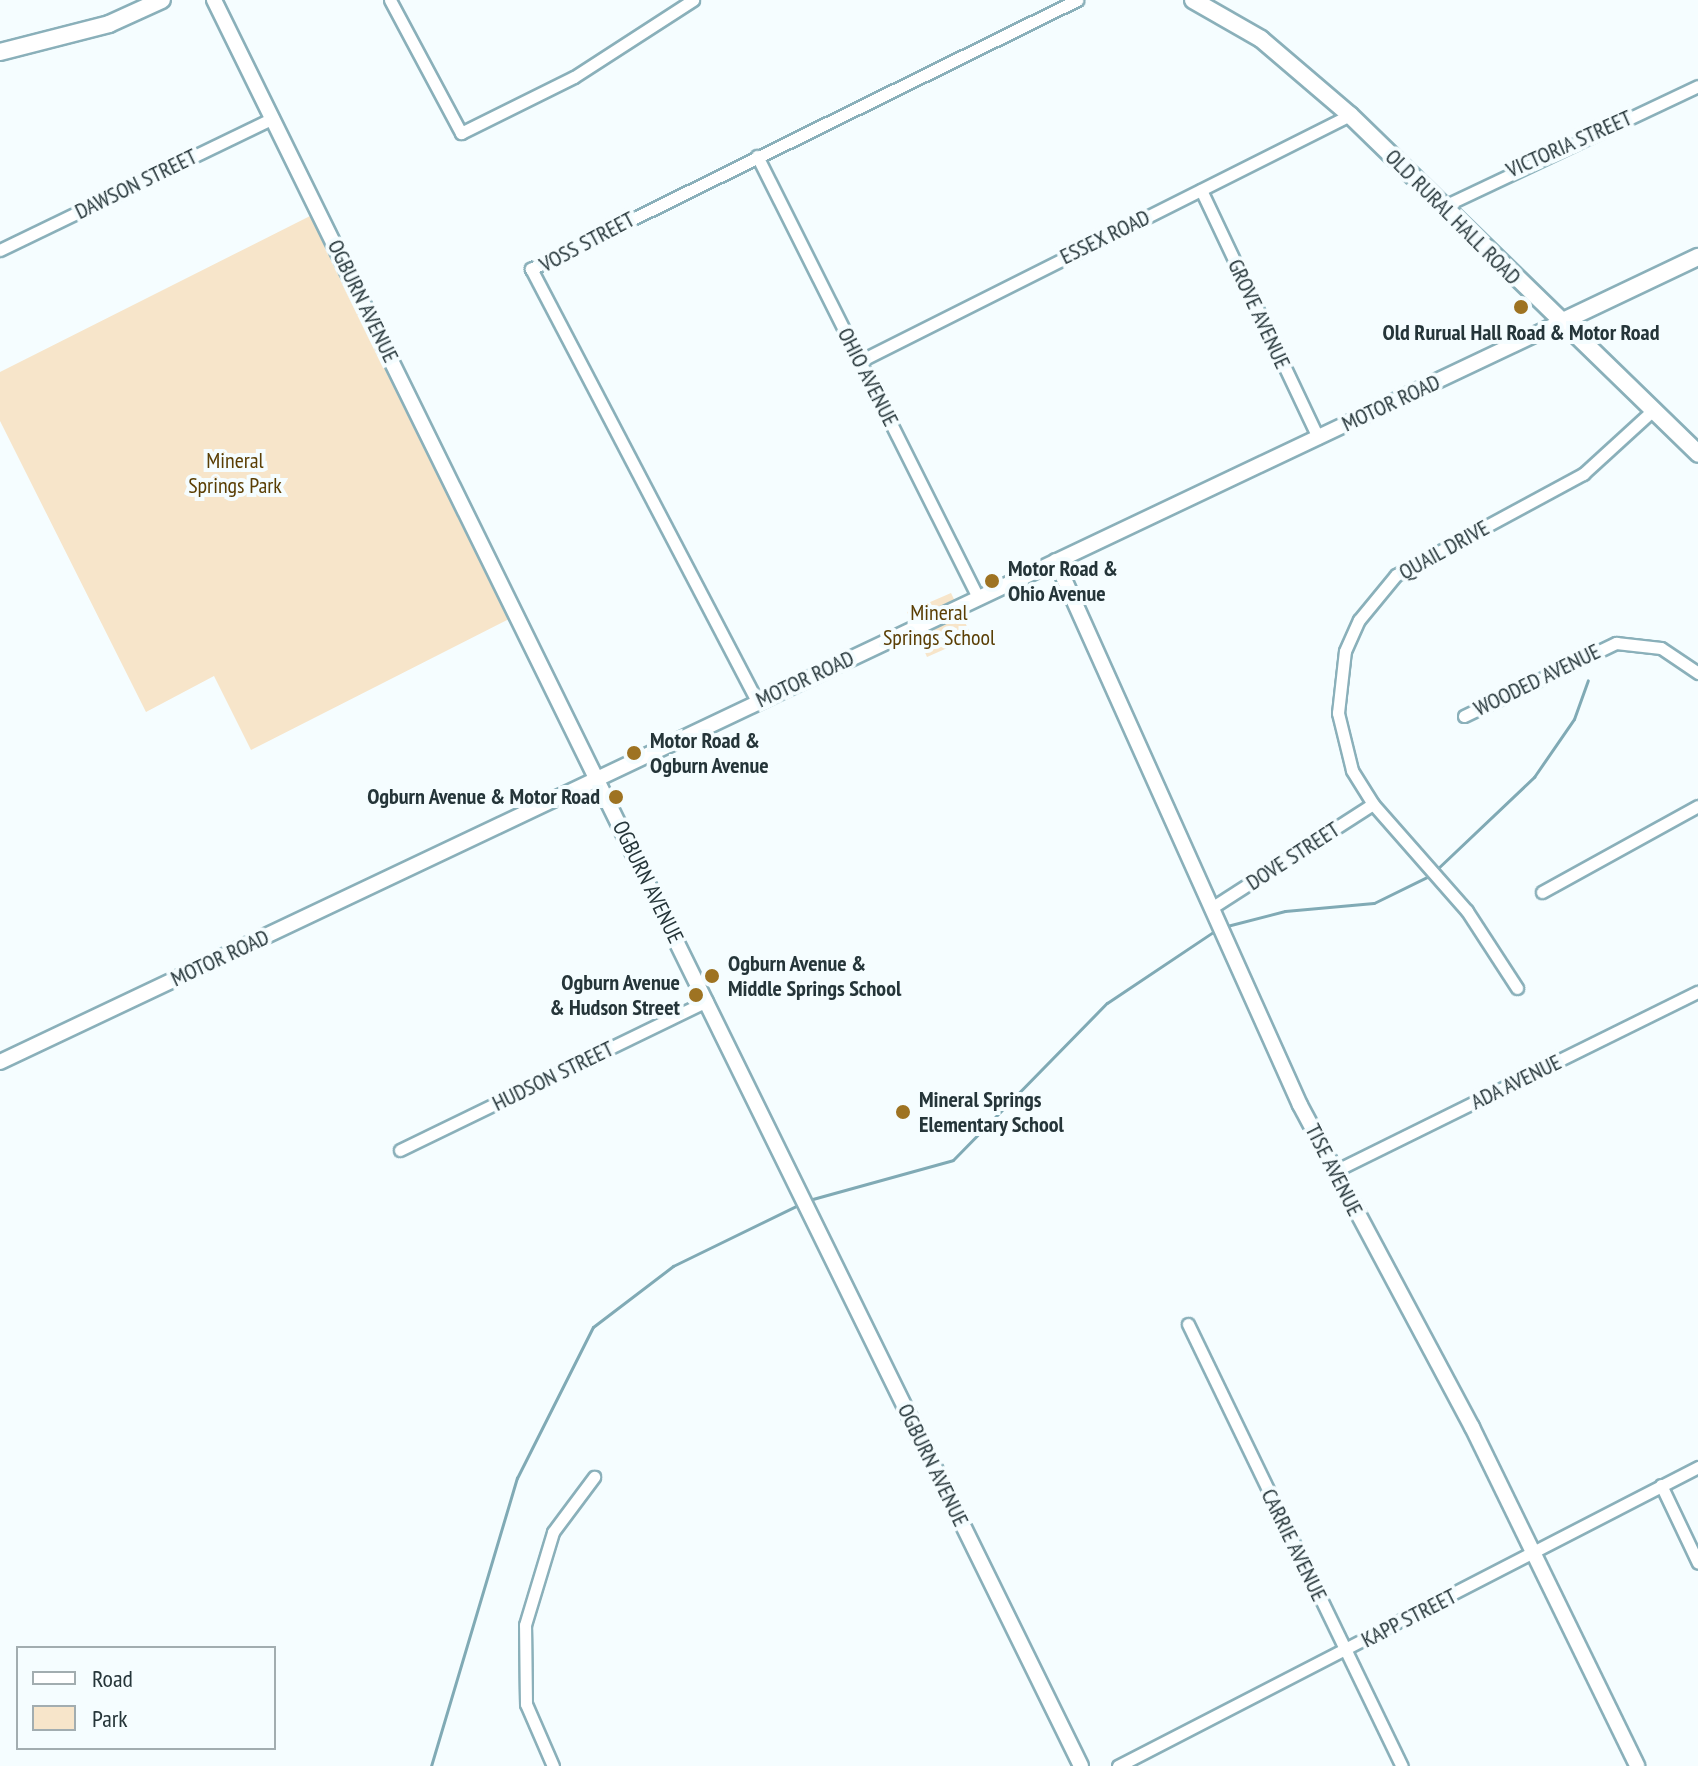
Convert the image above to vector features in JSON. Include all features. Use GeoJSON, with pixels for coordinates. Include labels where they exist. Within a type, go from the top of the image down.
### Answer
{"type":"FeatureCollection","features":[{"type":"Feature","properties":{"kind":"main road"},"geometry":{"type":"LineString","coordinates":[[0,52],[109,24],[162,0]]}},
{"type":"Feature","properties":{"kind":"main road","name":"OLD RURAL HALL ROAD"},"geometry":{"type":"LineString","coordinates":[[1193,0],[1261,39],[1350,115],[1698,454]]}},
{"type":"Feature","properties":{"kind":"main road","name":"MOTOR ROAD"},"geometry":{"type":"LineString","coordinates":[[1561,322],[1698,257]]}},
{"type":"Feature","properties":{"kind":"street","name":"OGBURN AVENUE"},"geometry":{"type":"LineString","coordinates":[[214,0],[1081,1766]]}},
{"type":"Feature","properties":{"kind":"street"},"geometry":{"type":"LineString","coordinates":[[390,0],[461,133],[574,77],[693,0]]}},
{"type":"Feature","properties":{"kind":"street","name":"VOSS STREET"},"geometry":{"type":"LineString","coordinates":[[757,701],[531,269],[1077,0]]}},
{"type":"Feature","properties":{"kind":"street","name":"VICTORIA STREET"},"geometry":{"type":"LineString","coordinates":[[1442,207],[1698,86]]}},
{"type":"Feature","properties":{"kind":"street","name":"ESSEX ROAD"},"geometry":{"type":"LineString","coordinates":[[860,361],[1350,115]]}},
{"type":"Feature","properties":{"kind":"street","name":"DAWSON STREET"},"geometry":{"type":"LineString","coordinates":[[0,250],[273,118]]}},
{"type":"Feature","properties":{"kind":"street","name":"OHIO AVENUE"},"geometry":{"type":"LineString","coordinates":[[757,156],[978,598]]}},
{"type":"Feature","properties":{"kind":"street","name":"GROVE AVENUE"},"geometry":{"type":"LineString","coordinates":[[1201,190],[1318,438]]}},
{"type":"Feature","properties":{"kind":"street","name":"MOTOR ROAD"},"geometry":{"type":"LineString","coordinates":[[0,1062],[1561,322]]}},
{"type":"Feature","properties":{"kind":"street","name":"QUAIL DRIVE"},"geometry":{"type":"LineString","coordinates":[[1517,988],[1467,911],[1373,804],[1346,754],[1338,692],[1351,635],[1375,596],[1410,567],[1583,474],[1653,410]]}},
{"type":"Feature","properties":{"kind":"street","name":"TISE AVENUE"},"geometry":{"type":"LineString","coordinates":[[1056,561],[1333,1172],[1533,1552],[1637,1766]]}},
{"type":"Feature","properties":{"kind":"street","name":"WOODED AVENUE"},"geometry":{"type":"LineString","coordinates":[[1464,716],[1616,643],[1661,648],[1698,673]]}},
{"type":"Feature","properties":{"kind":"street","name":"DOVE STREET"},"geometry":{"type":"LineString","coordinates":[[1213,907],[1373,804]]}},
{"type":"Feature","properties":{"kind":"street"},"geometry":{"type":"LineString","coordinates":[[1542,892],[1698,806]]}},
{"type":"Feature","properties":{"kind":"street","name":"ADA AVENUE"},"geometry":{"type":"LineString","coordinates":[[1333,1172],[1698,992]]}},
{"type":"Feature","properties":{"kind":"street","name":"HUDSON STREET"},"geometry":{"type":"LineString","coordinates":[[400,1150],[707,1001]]}},
{"type":"Feature","properties":{"kind":"street","name":"CARRIE AVENUE"},"geometry":{"type":"LineString","coordinates":[[1188,1324],[1402,1766]]}},
{"type":"Feature","properties":{"kind":"street","name":"KAPP STREET"},"geometry":{"type":"LineString","coordinates":[[1118,1766],[1698,1467]]}},
{"type":"Feature","properties":{"kind":"street"},"geometry":{"type":"LineString","coordinates":[[553,1766],[526,1704],[525,1625],[553,1532],[594,1477]]}},
{"type":"Feature","properties":{"kind":"street"},"geometry":{"type":"LineString","coordinates":[[1661,1485],[1698,1563]]}},
{"type":"Feature","properties":{"kind":"green space","name":"Mineral Springs Park"},"geometry":{"type":"Polygon","coordinates":[[[316,213],[515,616],[251,750],[214,676],[146,712],[0,421],[0,372],[316,213]]]}},
{"type":"Feature","properties":{"kind":"green space","name":"Mineral Springs School"},"geometry":{"type":"Polygon","coordinates":[[[951,593],[972,637],[927,657],[907,612],[951,593]]]}},
{"type":"Feature","properties":{"kind":"waterway"},"geometry":{"type":"LineString","coordinates":[[1435,871],[1534,777],[1574,719],[1588,680]]}},
{"type":"Feature","properties":{"kind":"waterway"},"geometry":{"type":"LineString","coordinates":[[1223,927],[1285,911],[1374,903],[1429,876]]}},
{"type":"Feature","properties":{"kind":"waterway"},"geometry":{"type":"LineString","coordinates":[[809,1200],[953,1160],[1107,1003],[1216,930]]}},
{"type":"Feature","properties":{"kind":"waterway"},"geometry":{"type":"LineString","coordinates":[[431,1766],[517,1478],[593,1327],[673,1266],[798,1205]]}},
{"type":"Feature","properties":{"kind":"place","name":"Old Rurual Hall Road & Motor Road"},"geometry":{"type":"Point","coordinates":[1521,307]}},
{"type":"Feature","properties":{"kind":"place","name":"Motor Road & Ohio Avenue"},"geometry":{"type":"Point","coordinates":[992,581]}},
{"type":"Feature","properties":{"kind":"place","name":"Motor Road & Ogburn Avenue"},"geometry":{"type":"Point","coordinates":[634,753]}},
{"type":"Feature","properties":{"kind":"place","name":"Ogburn Avenue & Motor Road"},"geometry":{"type":"Point","coordinates":[616,797]}},
{"type":"Feature","properties":{"kind":"place","name":"Ogburn Avenue & Middle Springs School"},"geometry":{"type":"Point","coordinates":[712,976]}},
{"type":"Feature","properties":{"kind":"place","name":"Ogburn Avenue & Hudson Street"},"geometry":{"type":"Point","coordinates":[696,995]}},
{"type":"Feature","properties":{"kind":"place","name":"Mineral Springs Elementary School"},"geometry":{"type":"Point","coordinates":[903,1112]}}]}
